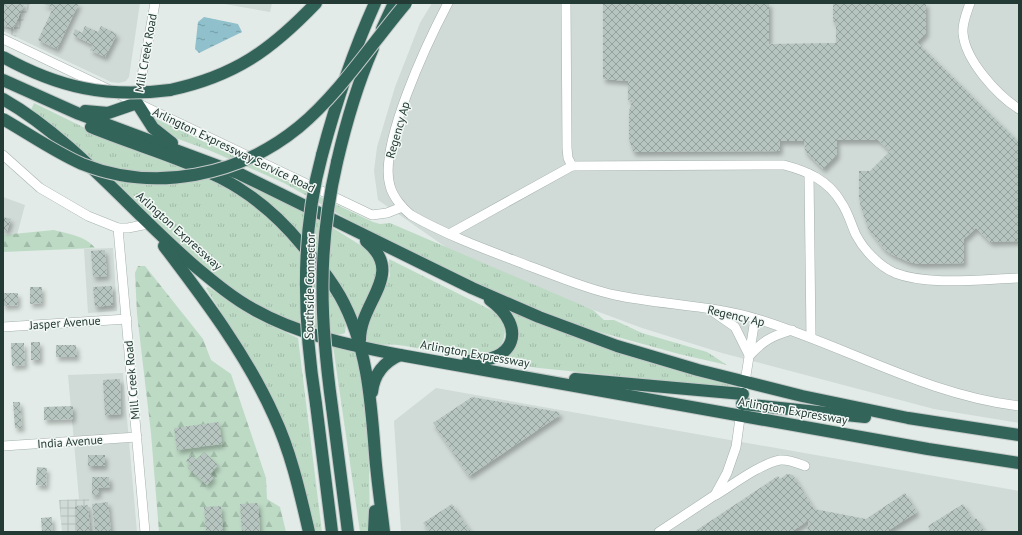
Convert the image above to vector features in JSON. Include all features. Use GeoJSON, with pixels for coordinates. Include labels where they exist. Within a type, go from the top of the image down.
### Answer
{"type":"FeatureCollection","features":[{"type":"Feature","properties":{"kind":"highway"},"geometry":{"type":"LineString","coordinates":[[3,58],[31,72],[70,86],[123,93],[170,90],[199,83],[238,67],[278,41],[316,3]]}},
{"type":"Feature","properties":{"kind":"highway","name":"Southside Connector"},"geometry":{"type":"LineString","coordinates":[[332,532],[309,353],[306,289],[310,218],[322,154],[339,95],[362,33],[376,3]]}},
{"type":"Feature","properties":{"kind":"highway","name":"Southside Connector"},"geometry":{"type":"LineString","coordinates":[[348,532],[322,324],[322,257],[328,204],[348,115],[362,72],[394,3]]}},
{"type":"Feature","properties":{"kind":"highway"},"geometry":{"type":"LineString","coordinates":[[3,119],[82,163],[108,172],[140,178],[161,178],[183,177],[215,171],[255,155],[299,127],[339,85],[406,3]]}},
{"type":"Feature","properties":{"kind":"highway"},"geometry":{"type":"LineString","coordinates":[[3,80],[69,118],[220,178],[248,195],[272,213],[293,234],[318,264],[340,296],[360,347],[371,403],[375,455],[384,532]]}},
{"type":"Feature","properties":{"kind":"highway","name":"Arlington Expressway"},"geometry":{"type":"LineString","coordinates":[[3,80],[109,126],[210,162],[270,188],[472,288],[544,319],[617,346],[745,382],[830,402],[956,426],[1019,434]]}},
{"type":"Feature","properties":{"kind":"highway","name":"Arlington Expressway"},"geometry":{"type":"LineString","coordinates":[[3,99],[28,115],[61,141],[148,224],[214,281],[252,309],[302,331],[360,347],[504,373],[742,405],[928,450],[1019,463]]}},
{"type":"Feature","properties":{"kind":"highway"},"geometry":{"type":"LineString","coordinates":[[49,101],[99,114],[114,112],[138,103],[153,128],[161,136],[210,162]]}},
{"type":"Feature","properties":{"kind":"highway"},"geometry":{"type":"LineString","coordinates":[[148,224],[238,348],[275,416],[298,485],[309,532]]}},
{"type":"Feature","properties":{"kind":"highway"},"geometry":{"type":"LineString","coordinates":[[342,224],[380,254],[383,265],[381,280],[362,323],[360,347]]}},
{"type":"Feature","properties":{"kind":"highway"},"geometry":{"type":"LineString","coordinates":[[426,359],[488,360],[496,358],[506,350],[512,334],[509,319],[498,306],[472,288]]}},
{"type":"Feature","properties":{"kind":"highway"},"geometry":{"type":"LineString","coordinates":[[371,403],[372,388],[376,376],[388,362],[400,355]]}},
{"type":"Feature","properties":{"kind":"highway"},"geometry":{"type":"LineString","coordinates":[[504,373],[742,405],[956,426]]}},
{"type":"Feature","properties":{"kind":"highway"},"geometry":{"type":"LineString","coordinates":[[374,532],[375,455]]}},
{"type":"Feature","properties":{"kind":"street","name":"Mill Creek Road"},"geometry":{"type":"LineString","coordinates":[[138,103],[155,3]]}},
{"type":"Feature","properties":{"kind":"street","name":"Regency Ap"},"geometry":{"type":"LineString","coordinates":[[448,3],[421,59],[393,138],[388,163],[390,187],[402,207],[418,219],[451,234],[544,271],[612,294],[708,308],[755,319],[811,337],[885,369],[931,386],[962,396],[1019,406]]}},
{"type":"Feature","properties":{"kind":"street"},"geometry":{"type":"LineString","coordinates":[[566,3],[567,148],[568,158],[572,166]]}},
{"type":"Feature","properties":{"kind":"street"},"geometry":{"type":"LineString","coordinates":[[970,3],[963,33],[971,59],[978,70],[1019,109]]}},
{"type":"Feature","properties":{"kind":"street","name":"Arlington Expressway Service Road"},"geometry":{"type":"LineString","coordinates":[[3,39],[372,215],[387,214],[402,207]]}},
{"type":"Feature","properties":{"kind":"street"},"geometry":{"type":"LineString","coordinates":[[3,155],[20,172],[60,201],[88,216],[118,228],[128,228],[148,224]]}},
{"type":"Feature","properties":{"kind":"street"},"geometry":{"type":"LineString","coordinates":[[451,234],[572,166],[784,165],[817,177],[833,190],[841,201],[857,237],[871,255],[883,266],[894,272],[917,278],[936,280],[1019,278]]}},
{"type":"Feature","properties":{"kind":"street"},"geometry":{"type":"LineString","coordinates":[[809,174],[811,337]]}},
{"type":"Feature","properties":{"kind":"street","name":"Mill Creek Road"},"geometry":{"type":"LineString","coordinates":[[118,228],[145,532]]}},
{"type":"Feature","properties":{"kind":"street"},"geometry":{"type":"LineString","coordinates":[[708,308],[734,327],[749,356]]}},
{"type":"Feature","properties":{"kind":"street","name":"Jasper Avenue"},"geometry":{"type":"LineString","coordinates":[[3,327],[127,319]]}},
{"type":"Feature","properties":{"kind":"street"},"geometry":{"type":"LineString","coordinates":[[715,496],[728,473],[736,447],[755,319]]}},
{"type":"Feature","properties":{"kind":"street"},"geometry":{"type":"LineString","coordinates":[[749,356],[762,342],[774,335],[792,330]]}},
{"type":"Feature","properties":{"kind":"street","name":"India Avenue"},"geometry":{"type":"LineString","coordinates":[[3,446],[137,437]]}},
{"type":"Feature","properties":{"kind":"street"},"geometry":{"type":"LineString","coordinates":[[659,532],[768,464],[781,460],[791,461],[805,466]]}},
{"type":"Feature","properties":{"kind":"shaded area"},"geometry":{"type":"Polygon","coordinates":[[[3,3],[31,3],[16,37],[3,31],[3,3]]]}},
{"type":"Feature","properties":{"kind":"shaded area"},"geometry":{"type":"Polygon","coordinates":[[[31,3],[140,3],[129,77],[126,81],[119,83],[111,82],[16,37],[31,3]]]}},
{"type":"Feature","properties":{"kind":"shaded area"},"geometry":{"type":"Polygon","coordinates":[[[219,3],[272,3],[270,12],[219,3]]]}},
{"type":"Feature","properties":{"kind":"shaded area"},"geometry":{"type":"Polygon","coordinates":[[[432,3],[1019,3],[1019,423],[934,409],[722,353],[642,328],[545,292],[447,248],[378,200],[374,171],[377,147],[395,87],[420,23],[432,3]]]}},
{"type":"Feature","properties":{"kind":"shaded area"},"geometry":{"type":"Polygon","coordinates":[[[3,197],[25,205],[17,235],[3,235],[3,197]]]}},
{"type":"Feature","properties":{"kind":"shaded area"},"geometry":{"type":"Polygon","coordinates":[[[113,248],[117,311],[88,313],[84,249],[113,248]]]}},
{"type":"Feature","properties":{"kind":"shaded area"},"geometry":{"type":"Polygon","coordinates":[[[123,373],[137,532],[92,532],[89,499],[79,499],[68,375],[123,373]]]}},
{"type":"Feature","properties":{"kind":"shaded area"},"geometry":{"type":"Polygon","coordinates":[[[436,388],[1019,491],[1019,532],[401,532],[394,421],[436,388]]]}},
{"type":"Feature","properties":{"kind":"shaded area"},"geometry":{"type":"Polygon","coordinates":[[[89,499],[92,532],[62,532],[59,500],[89,499]]]}},
{"type":"Feature","properties":{"kind":"green space"},"geometry":{"type":"Polygon","coordinates":[[[34,103],[83,127],[164,157],[233,190],[283,229],[316,270],[339,306],[346,325],[345,333],[325,333],[278,315],[245,298],[215,276],[160,227],[108,174],[75,144],[31,110],[34,103]]]}},
{"type":"Feature","properties":{"kind":"green space"},"geometry":{"type":"Polygon","coordinates":[[[152,117],[373,222],[380,224],[390,223],[593,310],[604,320],[614,320],[642,333],[707,352],[727,365],[679,354],[585,328],[489,290],[377,236],[284,183],[211,151],[170,136],[160,130],[152,117]]]}},
{"type":"Feature","properties":{"kind":"green space"},"geometry":{"type":"Polygon","coordinates":[[[229,175],[301,208],[373,253],[380,273],[357,322],[298,232],[229,175]]]}},
{"type":"Feature","properties":{"kind":"green space"},"geometry":{"type":"Polygon","coordinates":[[[54,230],[82,238],[95,248],[3,252],[3,235],[54,230]]]}},
{"type":"Feature","properties":{"kind":"green space"},"geometry":{"type":"Polygon","coordinates":[[[389,259],[493,311],[503,322],[505,329],[503,342],[500,346],[491,353],[460,356],[400,345],[365,343],[363,336],[390,276],[389,259]]]}},
{"type":"Feature","properties":{"kind":"green space"},"geometry":{"type":"Polygon","coordinates":[[[138,266],[145,266],[203,339],[211,360],[231,374],[266,478],[267,499],[280,507],[286,532],[159,532],[151,433],[137,314],[135,273],[138,266]]]}},
{"type":"Feature","properties":{"kind":"green space"},"geometry":{"type":"Polygon","coordinates":[[[208,287],[251,316],[298,338],[322,532],[312,532],[308,509],[232,330],[206,288],[208,287]]]}},
{"type":"Feature","properties":{"kind":"green space"},"geometry":{"type":"Polygon","coordinates":[[[510,310],[577,337],[668,368],[732,385],[727,387],[539,368],[499,362],[504,357],[510,310]]]}},
{"type":"Feature","properties":{"kind":"green space"},"geometry":{"type":"Polygon","coordinates":[[[333,346],[356,352],[361,374],[368,442],[370,532],[360,532],[333,346]]]}},
{"type":"Feature","properties":{"kind":"water"},"geometry":{"type":"Polygon","coordinates":[[[204,17],[238,24],[242,32],[199,53],[195,49],[198,22],[204,17]]]}},
{"type":"Feature","properties":{"kind":"building"},"geometry":{"type":"Polygon","coordinates":[[[3,3],[25,3],[13,29],[3,24],[3,3]]]}},
{"type":"Feature","properties":{"kind":"building"},"geometry":{"type":"Polygon","coordinates":[[[42,3],[79,3],[57,49],[38,40],[53,8],[42,3]]]}},
{"type":"Feature","properties":{"kind":"building"},"geometry":{"type":"Polygon","coordinates":[[[603,3],[769,3],[769,44],[836,43],[836,22],[833,22],[833,3],[926,3],[926,33],[917,42],[1019,142],[1019,241],[990,242],[976,228],[964,239],[964,263],[920,264],[909,262],[891,254],[883,248],[868,228],[859,198],[859,171],[870,171],[890,151],[878,140],[837,140],[837,155],[823,169],[805,151],[804,141],[780,141],[780,151],[633,152],[629,139],[629,111],[633,99],[628,100],[628,81],[603,79],[603,3]]]}},
{"type":"Feature","properties":{"kind":"building"},"geometry":{"type":"Polygon","coordinates":[[[85,26],[98,32],[101,26],[117,34],[105,57],[90,50],[93,45],[73,35],[75,29],[82,33],[85,26]]]}},
{"type":"Feature","properties":{"kind":"building"},"geometry":{"type":"Polygon","coordinates":[[[3,217],[11,219],[7,231],[3,229],[3,217]]]}},
{"type":"Feature","properties":{"kind":"building"},"geometry":{"type":"Polygon","coordinates":[[[105,250],[107,276],[93,277],[91,251],[105,250]]]}},
{"type":"Feature","properties":{"kind":"building"},"geometry":{"type":"Polygon","coordinates":[[[112,286],[113,305],[95,307],[93,287],[112,286]]]}},
{"type":"Feature","properties":{"kind":"building"},"geometry":{"type":"Polygon","coordinates":[[[30,287],[42,287],[42,303],[30,304],[30,287]]]}},
{"type":"Feature","properties":{"kind":"building"},"geometry":{"type":"Polygon","coordinates":[[[3,293],[18,293],[18,305],[3,306],[3,293]]]}},
{"type":"Feature","properties":{"kind":"building"},"geometry":{"type":"Polygon","coordinates":[[[31,342],[40,342],[40,360],[31,360],[31,342]]]}},
{"type":"Feature","properties":{"kind":"building"},"geometry":{"type":"Polygon","coordinates":[[[11,343],[24,343],[25,365],[12,366],[11,343]]]}},
{"type":"Feature","properties":{"kind":"building"},"geometry":{"type":"Polygon","coordinates":[[[56,345],[76,345],[77,357],[56,357],[56,345]]]}},
{"type":"Feature","properties":{"kind":"building"},"geometry":{"type":"Polygon","coordinates":[[[120,379],[121,414],[105,415],[103,380],[120,379]]]}},
{"type":"Feature","properties":{"kind":"building"},"geometry":{"type":"Polygon","coordinates":[[[472,397],[559,412],[560,415],[469,476],[433,423],[472,397]]]}},
{"type":"Feature","properties":{"kind":"building"},"geometry":{"type":"Polygon","coordinates":[[[13,402],[20,402],[22,428],[15,428],[13,402]]]}},
{"type":"Feature","properties":{"kind":"building"},"geometry":{"type":"Polygon","coordinates":[[[73,406],[73,419],[44,420],[44,407],[73,406]]]}},
{"type":"Feature","properties":{"kind":"building"},"geometry":{"type":"Polygon","coordinates":[[[219,422],[222,444],[177,450],[174,428],[219,422]]]}},
{"type":"Feature","properties":{"kind":"building"},"geometry":{"type":"Polygon","coordinates":[[[204,452],[218,465],[210,474],[214,477],[207,485],[188,468],[191,466],[186,461],[191,455],[196,460],[204,452]]]}},
{"type":"Feature","properties":{"kind":"building"},"geometry":{"type":"Polygon","coordinates":[[[88,455],[105,455],[105,466],[88,466],[88,455]]]}},
{"type":"Feature","properties":{"kind":"building"},"geometry":{"type":"Polygon","coordinates":[[[37,467],[47,468],[46,486],[36,485],[37,467]]]}},
{"type":"Feature","properties":{"kind":"building"},"geometry":{"type":"Polygon","coordinates":[[[787,474],[793,475],[814,509],[866,519],[905,493],[917,512],[886,532],[807,532],[809,520],[791,532],[694,532],[778,476],[780,479],[787,474]]]}},
{"type":"Feature","properties":{"kind":"building"},"geometry":{"type":"Polygon","coordinates":[[[92,477],[109,477],[110,487],[98,488],[99,494],[92,495],[92,477]]]}},
{"type":"Feature","properties":{"kind":"building"},"geometry":{"type":"Polygon","coordinates":[[[108,502],[111,532],[95,532],[92,504],[108,502]]]}},
{"type":"Feature","properties":{"kind":"building"},"geometry":{"type":"Polygon","coordinates":[[[258,503],[260,532],[242,532],[240,504],[258,503]]]}},
{"type":"Feature","properties":{"kind":"building"},"geometry":{"type":"Polygon","coordinates":[[[452,504],[471,532],[430,532],[423,523],[452,504]]]}},
{"type":"Feature","properties":{"kind":"building"},"geometry":{"type":"Polygon","coordinates":[[[963,504],[973,520],[976,518],[985,532],[931,532],[928,526],[963,504]]]}},
{"type":"Feature","properties":{"kind":"building"},"geometry":{"type":"Polygon","coordinates":[[[88,505],[90,532],[77,532],[75,506],[88,505]]]}},
{"type":"Feature","properties":{"kind":"building"},"geometry":{"type":"Polygon","coordinates":[[[221,506],[223,532],[206,532],[204,507],[221,506]]]}},
{"type":"Feature","properties":{"kind":"building"},"geometry":{"type":"Polygon","coordinates":[[[52,517],[53,532],[42,532],[41,518],[52,517]]]}}]}
